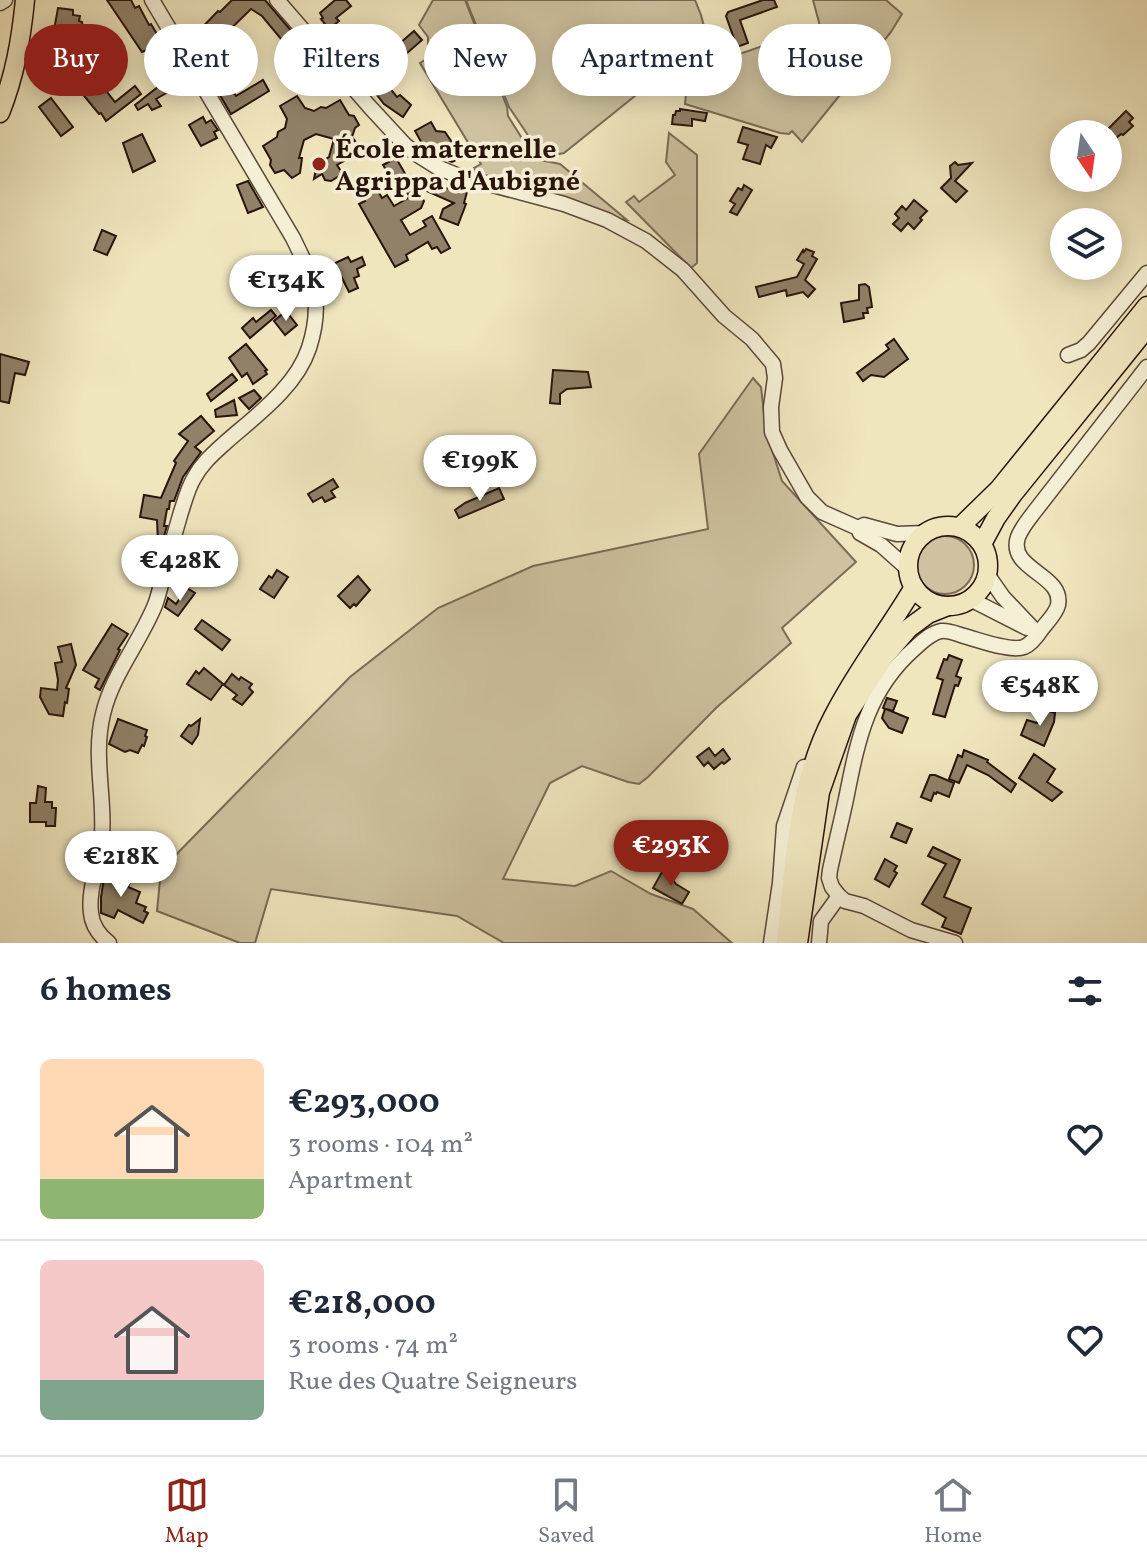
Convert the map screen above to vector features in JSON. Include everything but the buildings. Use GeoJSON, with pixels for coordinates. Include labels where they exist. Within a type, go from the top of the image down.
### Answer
{"type":"FeatureCollection","features":[{"type":"Feature","properties":{"kind":"main road"},"geometry":{"type":"LineString","coordinates":[[0,113],[14,76],[25,0]]}},
{"type":"Feature","properties":{"kind":"main road"},"geometry":{"type":"LineString","coordinates":[[960,527],[999,489],[1147,306]]}},
{"type":"Feature","properties":{"kind":"main road"},"geometry":{"type":"LineString","coordinates":[[982,544],[1013,494],[1147,328]]}},
{"type":"Feature","properties":{"kind":"main road"},"geometry":{"type":"LineString","coordinates":[[786,943],[797,841],[808,777],[832,718],[873,649],[895,620],[911,578],[910,553],[918,538],[942,526],[960,527],[973,534],[982,544],[988,558],[987,574],[978,592],[970,599],[928,614],[909,628],[885,656],[847,715],[820,792],[798,943]]}},
{"type":"Feature","properties":{"kind":"main road"},"geometry":{"type":"LineString","coordinates":[[911,578],[923,597],[934,604],[948,606]]}},
{"type":"Feature","properties":{"kind":"street"},"geometry":{"type":"LineString","coordinates":[[105,942],[93,923],[90,904],[101,847],[98,745],[108,697],[155,605],[192,480],[206,461],[287,386],[307,354],[316,302],[311,275],[293,238],[152,0]]}},
{"type":"Feature","properties":{"kind":"street"},"geometry":{"type":"LineString","coordinates":[[277,0],[369,106],[418,155],[459,176],[564,204],[607,220],[646,241],[683,270],[773,364],[772,432],[807,497],[822,512],[858,528],[860,533],[881,545],[911,578]]}},
{"type":"Feature","properties":{"kind":"street"},"geometry":{"type":"LineString","coordinates":[[1068,355],[1089,343],[1147,273]]}},
{"type":"Feature","properties":{"kind":"street"},"geometry":{"type":"LineString","coordinates":[[955,943],[911,930],[864,906],[845,901],[832,887],[830,870],[855,752],[871,704],[893,669],[923,641],[939,631],[1022,648],[1038,634],[1056,610],[1056,592],[1053,585],[1025,563],[1017,546],[1018,537],[1147,367]]}},
{"type":"Feature","properties":{"kind":"street"},"geometry":{"type":"LineString","coordinates":[[858,528],[864,525],[897,534],[925,533]]}},
{"type":"Feature","properties":{"kind":"street"},"geometry":{"type":"LineString","coordinates":[[987,574],[1003,597],[1038,634]]}},
{"type":"Feature","properties":{"kind":"street"},"geometry":{"type":"LineString","coordinates":[[970,599],[1038,634]]}},
{"type":"Feature","properties":{"kind":"street"},"geometry":{"type":"LineString","coordinates":[[771,943],[784,826],[807,758],[832,718]]}},
{"type":"Feature","properties":{"kind":"street"},"geometry":{"type":"LineString","coordinates":[[819,943],[821,921],[839,896]]}},
{"type":"Feature","properties":{"kind":"shaded area"},"geometry":{"type":"Polygon","coordinates":[[[433,0],[465,0],[474,24],[424,24],[424,32],[419,25],[433,0]]]}},
{"type":"Feature","properties":{"kind":"shaded area"},"geometry":{"type":"Polygon","coordinates":[[[466,0],[695,0],[703,24],[552,24],[552,96],[635,96],[564,153],[550,156],[538,150],[505,96],[536,96],[536,24],[476,24],[466,0]]]}},
{"type":"Feature","properties":{"kind":"shaded area"},"geometry":{"type":"Polygon","coordinates":[[[813,0],[886,0],[902,14],[891,32],[891,24],[819,24],[813,0]]]}},
{"type":"Feature","properties":{"kind":"shaded area"},"geometry":{"type":"Polygon","coordinates":[[[758,48],[758,96],[839,96],[802,142],[792,131],[789,134],[780,133],[685,104],[686,96],[742,96],[742,53],[758,48]]]}},
{"type":"Feature","properties":{"kind":"shaded area"},"geometry":{"type":"Polygon","coordinates":[[[440,96],[503,96],[508,116],[535,159],[560,164],[627,220],[476,173],[474,168],[481,164],[440,96]]]}},
{"type":"Feature","properties":{"kind":"shaded area"},"geometry":{"type":"Polygon","coordinates":[[[669,133],[697,155],[697,263],[691,268],[626,202],[634,196],[639,202],[675,175],[666,162],[669,133]]]}},
{"type":"Feature","properties":{"kind":"shaded area"},"geometry":{"type":"Polygon","coordinates":[[[753,378],[761,387],[766,431],[782,481],[856,562],[782,628],[791,643],[717,707],[639,784],[582,766],[550,783],[503,879],[575,886],[611,871],[651,894],[693,909],[732,943],[504,943],[457,916],[271,889],[255,943],[240,943],[157,911],[161,870],[350,677],[438,608],[533,566],[708,529],[699,454],[753,378]]]}},
{"type":"Feature","properties":{"kind":"shaded area"},"geometry":{"type":"Polygon","coordinates":[[[945,536],[956,538],[965,545],[972,554],[972,576],[965,585],[956,592],[945,594],[934,592],[925,585],[918,576],[916,565],[918,554],[925,545],[934,538],[945,536]]]}},
{"type":"Feature","properties":{"kind":"place","name":"École maternelle Agrippa d'Aubigné"},"geometry":{"type":"Point","coordinates":[319,164]}}]}
